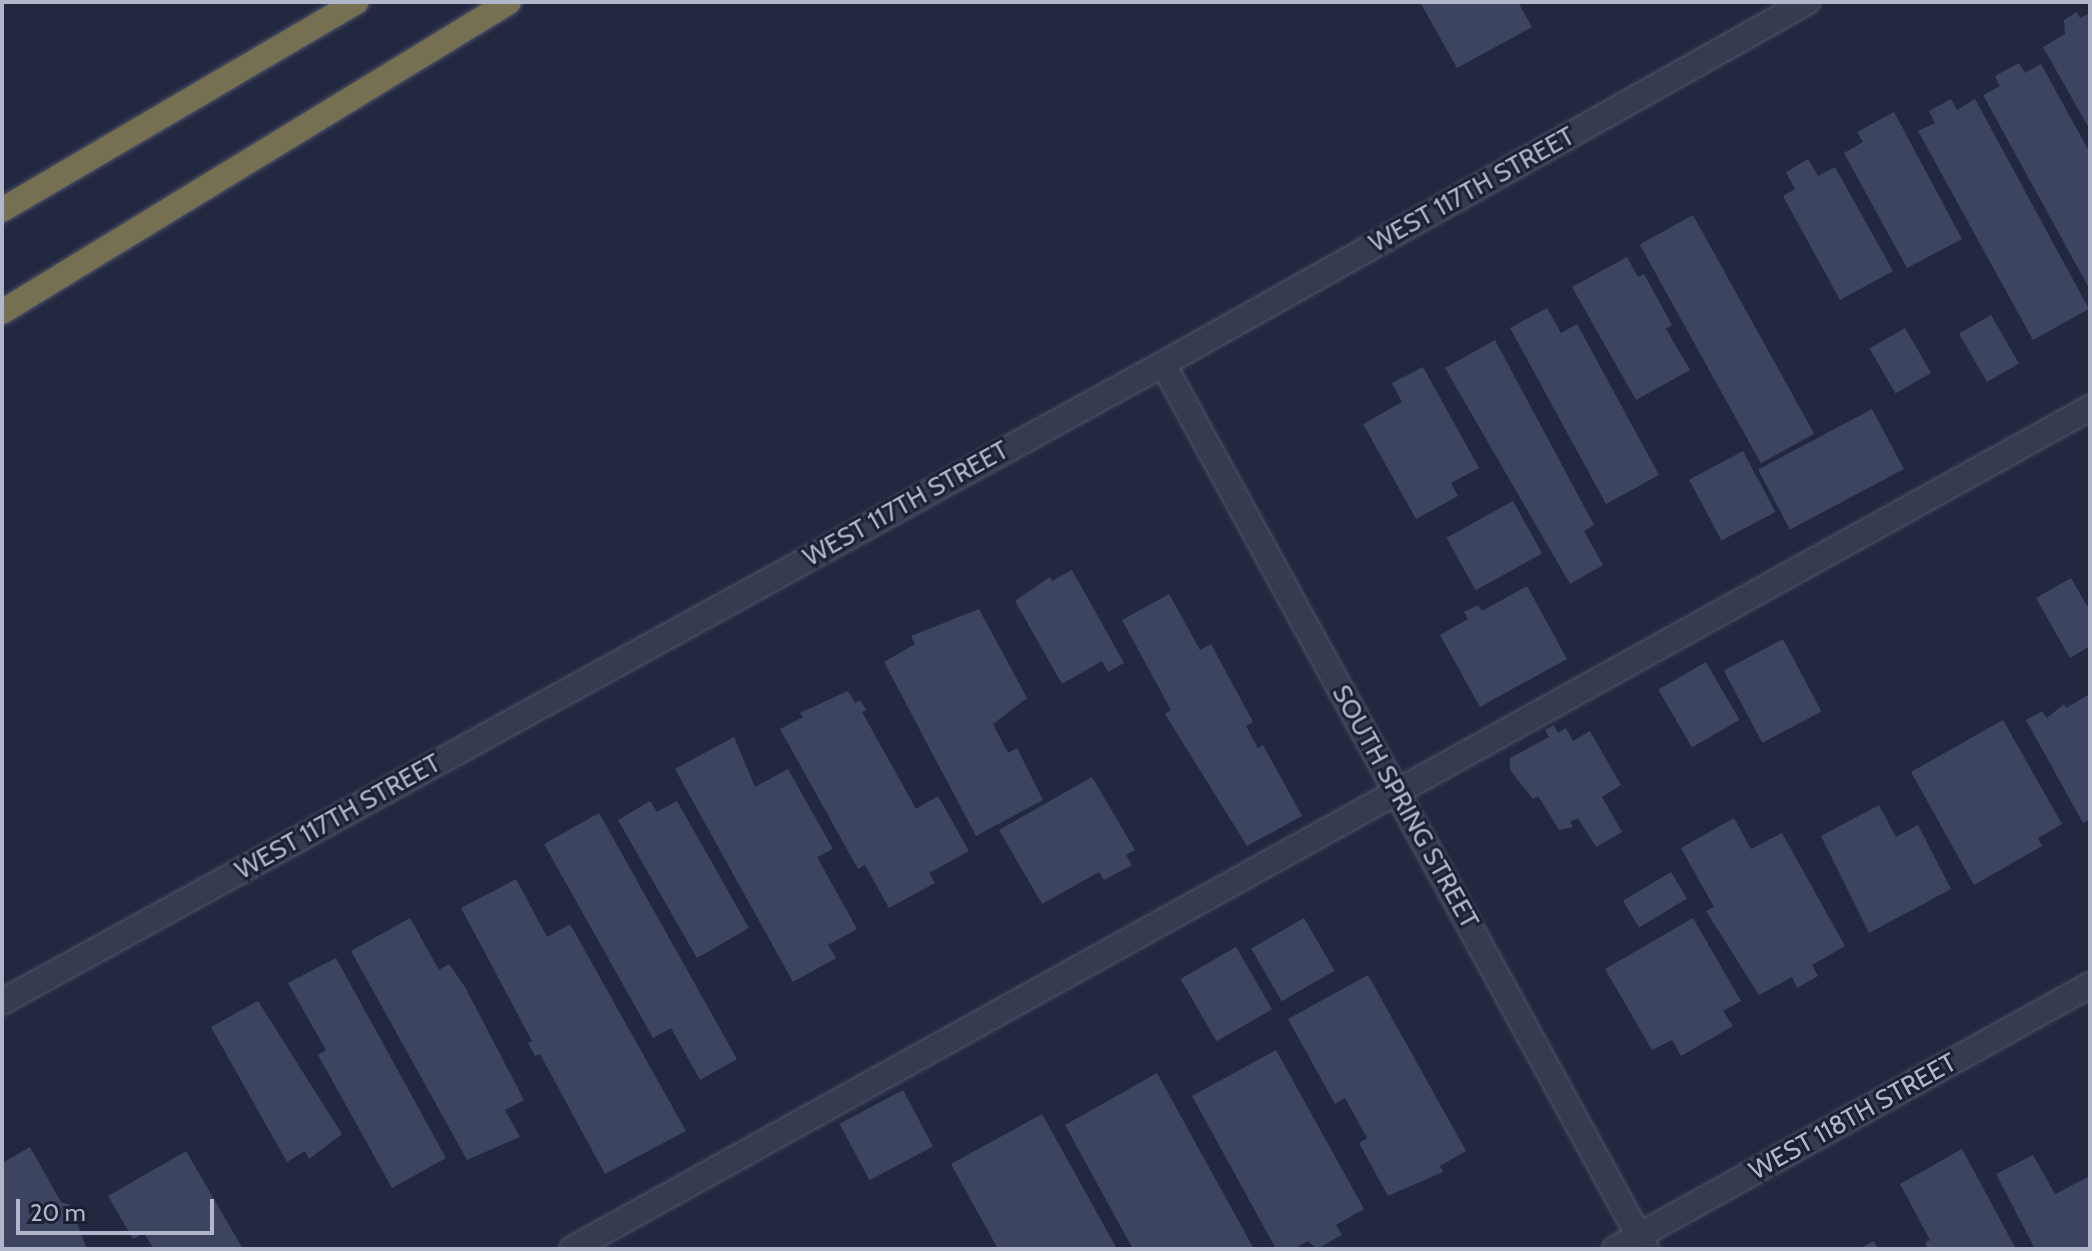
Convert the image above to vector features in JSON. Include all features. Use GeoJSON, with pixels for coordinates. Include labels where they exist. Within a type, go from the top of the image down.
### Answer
{"type":"FeatureCollection","features":[{"type":"Feature","properties":{"kind":"highway"},"geometry":{"type":"LineString","coordinates":[[2,210],[356,2]]}},
{"type":"Feature","properties":{"kind":"highway"},"geometry":{"type":"LineString","coordinates":[[2,312],[509,2]]}},
{"type":"Feature","properties":{"kind":"street","name":"WEST 117TH STREET"},"geometry":{"type":"LineString","coordinates":[[2,1002],[1163,364],[1807,2]]}},
{"type":"Feature","properties":{"kind":"street","name":"SOUTH SPRING STREET"},"geometry":{"type":"LineString","coordinates":[[1163,364],[1642,1242]]}},
{"type":"Feature","properties":{"kind":"street"},"geometry":{"type":"LineString","coordinates":[[572,1249],[2090,408]]}},
{"type":"Feature","properties":{"kind":"street","name":"WEST 118TH STREET"},"geometry":{"type":"LineString","coordinates":[[1615,1249],[1642,1242],[2090,985]]}},
{"type":"Feature","properties":{"kind":"building"},"geometry":{"type":"Polygon","coordinates":[[[1420,2],[1518,2],[1532,27],[1457,68],[1420,2]]]}},
{"type":"Feature","properties":{"kind":"building"},"geometry":{"type":"Polygon","coordinates":[[[2077,12],[2080,18],[2090,13],[2090,130],[2043,47],[2065,34],[2064,20],[2077,12]]]}},
{"type":"Feature","properties":{"kind":"building"},"geometry":{"type":"Polygon","coordinates":[[[2019,63],[2025,73],[2041,64],[2090,153],[2090,290],[1983,95],[2000,86],[1995,76],[2019,63]]]}},
{"type":"Feature","properties":{"kind":"building"},"geometry":{"type":"Polygon","coordinates":[[[1951,99],[1957,110],[1975,99],[2089,309],[2033,340],[1918,131],[1935,123],[1929,111],[1951,99]]]}},
{"type":"Feature","properties":{"kind":"building"},"geometry":{"type":"Polygon","coordinates":[[[1894,112],[1962,239],[1907,268],[1844,153],[1863,142],[1857,132],[1894,112]]]}},
{"type":"Feature","properties":{"kind":"building"},"geometry":{"type":"Polygon","coordinates":[[[1808,159],[1818,176],[1835,167],[1893,271],[1840,300],[1783,196],[1795,189],[1786,172],[1808,159]]]}},
{"type":"Feature","properties":{"kind":"building"},"geometry":{"type":"Polygon","coordinates":[[[1693,215],[1814,434],[1761,463],[1640,245],[1693,215]]]}},
{"type":"Feature","properties":{"kind":"building"},"geometry":{"type":"Polygon","coordinates":[[[1627,257],[1638,277],[1644,274],[1672,325],[1666,329],[1690,370],[1636,400],[1572,287],[1627,257]]]}},
{"type":"Feature","properties":{"kind":"building"},"geometry":{"type":"Polygon","coordinates":[[[1547,308],[1561,333],[1577,324],[1659,475],[1606,504],[1510,328],[1547,308]]]}},
{"type":"Feature","properties":{"kind":"building"},"geometry":{"type":"Polygon","coordinates":[[[1991,315],[2019,363],[1987,382],[1959,334],[1991,315]]]}},
{"type":"Feature","properties":{"kind":"building"},"geometry":{"type":"Polygon","coordinates":[[[1905,328],[1931,373],[1895,394],[1869,348],[1905,328]]]}},
{"type":"Feature","properties":{"kind":"building"},"geometry":{"type":"Polygon","coordinates":[[[1495,340],[1594,525],[1584,531],[1603,565],[1570,584],[1445,368],[1495,340]]]}},
{"type":"Feature","properties":{"kind":"building"},"geometry":{"type":"Polygon","coordinates":[[[1423,367],[1479,468],[1451,483],[1458,496],[1416,519],[1363,424],[1402,402],[1392,383],[1423,367]]]}},
{"type":"Feature","properties":{"kind":"building"},"geometry":{"type":"Polygon","coordinates":[[[1872,409],[1904,469],[1790,530],[1758,470],[1872,409]]]}},
{"type":"Feature","properties":{"kind":"building"},"geometry":{"type":"Polygon","coordinates":[[[1743,451],[1775,512],[1722,541],[1689,480],[1743,451]]]}},
{"type":"Feature","properties":{"kind":"building"},"geometry":{"type":"Polygon","coordinates":[[[1513,501],[1542,553],[1476,590],[1447,538],[1513,501]]]}},
{"type":"Feature","properties":{"kind":"building"},"geometry":{"type":"Polygon","coordinates":[[[1072,570],[1124,663],[1108,672],[1102,661],[1062,684],[1015,601],[1050,577],[1052,581],[1072,570]]]}},
{"type":"Feature","properties":{"kind":"building"},"geometry":{"type":"Polygon","coordinates":[[[2071,578],[2090,611],[2090,646],[2070,658],[2036,598],[2071,578]]]}},
{"type":"Feature","properties":{"kind":"building"},"geometry":{"type":"Polygon","coordinates":[[[1527,586],[1567,659],[1480,707],[1440,635],[1468,619],[1464,612],[1478,605],[1482,611],[1527,586]]]}},
{"type":"Feature","properties":{"kind":"building"},"geometry":{"type":"Polygon","coordinates":[[[1169,594],[1200,650],[1211,644],[1253,722],[1246,726],[1258,748],[1263,745],[1302,816],[1247,846],[1165,714],[1171,710],[1122,620],[1169,594]]]}},
{"type":"Feature","properties":{"kind":"building"},"geometry":{"type":"Polygon","coordinates":[[[979,609],[1027,698],[993,724],[1008,753],[1017,748],[1043,800],[976,836],[884,662],[915,644],[911,636],[979,609]]]}},
{"type":"Feature","properties":{"kind":"building"},"geometry":{"type":"Polygon","coordinates":[[[1783,639],[1821,711],[1762,743],[1724,670],[1783,639]]]}},
{"type":"Feature","properties":{"kind":"building"},"geometry":{"type":"Polygon","coordinates":[[[1706,662],[1740,720],[1692,748],[1658,690],[1706,662]]]}},
{"type":"Feature","properties":{"kind":"building"},"geometry":{"type":"Polygon","coordinates":[[[848,691],[855,703],[860,700],[866,710],[862,712],[916,809],[938,796],[969,851],[929,873],[935,883],[889,908],[865,865],[858,869],[780,729],[803,717],[800,713],[848,691]]]}},
{"type":"Feature","properties":{"kind":"building"},"geometry":{"type":"Polygon","coordinates":[[[2090,694],[2090,819],[2083,823],[2026,720],[2042,711],[2047,718],[2064,704],[2066,708],[2090,694]]]}},
{"type":"Feature","properties":{"kind":"building"},"geometry":{"type":"Polygon","coordinates":[[[2003,720],[2062,824],[2038,838],[2042,846],[1974,885],[1911,772],[2003,720]]]}},
{"type":"Feature","properties":{"kind":"building"},"geometry":{"type":"Polygon","coordinates":[[[1554,725],[1558,733],[1566,728],[1573,741],[1590,731],[1621,785],[1602,797],[1622,832],[1596,847],[1578,818],[1570,822],[1573,827],[1559,830],[1538,796],[1533,799],[1510,770],[1510,758],[1549,737],[1545,730],[1554,725]]]}},
{"type":"Feature","properties":{"kind":"building"},"geometry":{"type":"Polygon","coordinates":[[[734,737],[755,787],[788,769],[833,849],[817,857],[857,929],[828,945],[836,958],[793,982],[675,769],[734,737]]]}},
{"type":"Feature","properties":{"kind":"building"},"geometry":{"type":"Polygon","coordinates":[[[1092,777],[1135,850],[1126,855],[1132,865],[1104,880],[1099,872],[1042,904],[999,830],[1092,777]]]}},
{"type":"Feature","properties":{"kind":"building"},"geometry":{"type":"Polygon","coordinates":[[[650,801],[657,812],[677,801],[749,928],[697,958],[618,820],[650,801]]]}},
{"type":"Feature","properties":{"kind":"building"},"geometry":{"type":"Polygon","coordinates":[[[1879,805],[1896,837],[1918,825],[1951,889],[1869,933],[1821,836],[1879,805]]]}},
{"type":"Feature","properties":{"kind":"building"},"geometry":{"type":"Polygon","coordinates":[[[599,813],[737,1059],[700,1080],[671,1028],[653,1038],[544,844],[599,813]]]}},
{"type":"Feature","properties":{"kind":"building"},"geometry":{"type":"Polygon","coordinates":[[[1734,818],[1751,849],[1782,833],[1845,946],[1812,965],[1818,976],[1797,988],[1792,977],[1759,995],[1706,911],[1714,907],[1681,848],[1734,818]]]}},
{"type":"Feature","properties":{"kind":"building"},"geometry":{"type":"Polygon","coordinates":[[[1671,872],[1687,899],[1639,927],[1623,901],[1671,872]]]}},
{"type":"Feature","properties":{"kind":"building"},"geometry":{"type":"Polygon","coordinates":[[[516,879],[547,937],[570,924],[686,1131],[605,1174],[540,1054],[535,1056],[528,1043],[532,1041],[461,908],[516,879]]]}},
{"type":"Feature","properties":{"kind":"building"},"geometry":{"type":"Polygon","coordinates":[[[410,918],[439,970],[449,964],[465,987],[524,1100],[505,1110],[520,1137],[467,1160],[351,951],[410,918]]]}},
{"type":"Feature","properties":{"kind":"building"},"geometry":{"type":"Polygon","coordinates":[[[1304,918],[1334,971],[1282,1001],[1251,948],[1304,918]]]}},
{"type":"Feature","properties":{"kind":"building"},"geometry":{"type":"Polygon","coordinates":[[[1693,918],[1741,1001],[1723,1011],[1733,1026],[1681,1056],[1672,1040],[1652,1050],[1605,969],[1693,918]]]}},
{"type":"Feature","properties":{"kind":"building"},"geometry":{"type":"Polygon","coordinates":[[[1236,947],[1272,1009],[1217,1041],[1181,979],[1236,947]]]}},
{"type":"Feature","properties":{"kind":"building"},"geometry":{"type":"Polygon","coordinates":[[[336,958],[446,1158],[392,1188],[318,1055],[326,1050],[288,983],[336,958]]]}},
{"type":"Feature","properties":{"kind":"building"},"geometry":{"type":"Polygon","coordinates":[[[1368,975],[1466,1151],[1440,1166],[1443,1172],[1388,1196],[1359,1143],[1367,1138],[1345,1098],[1335,1104],[1288,1019],[1368,975]]]}},
{"type":"Feature","properties":{"kind":"building"},"geometry":{"type":"Polygon","coordinates":[[[258,1001],[342,1134],[309,1159],[305,1151],[287,1162],[211,1027],[258,1001]]]}},
{"type":"Feature","properties":{"kind":"building"},"geometry":{"type":"Polygon","coordinates":[[[1276,1050],[1364,1209],[1336,1225],[1342,1235],[1317,1249],[1308,1241],[1294,1249],[1276,1249],[1192,1096],[1276,1050]]]}},
{"type":"Feature","properties":{"kind":"building"},"geometry":{"type":"Polygon","coordinates":[[[1157,1073],[1254,1249],[1133,1249],[1065,1125],[1157,1073]]]}},
{"type":"Feature","properties":{"kind":"building"},"geometry":{"type":"Polygon","coordinates":[[[903,1090],[933,1147],[869,1180],[839,1124],[903,1090]]]}},
{"type":"Feature","properties":{"kind":"building"},"geometry":{"type":"Polygon","coordinates":[[[1042,1114],[1117,1249],[998,1249],[951,1164],[1042,1114]]]}},
{"type":"Feature","properties":{"kind":"building"},"geometry":{"type":"Polygon","coordinates":[[[30,1147],[61,1202],[70,1205],[87,1249],[2,1249],[2,1163],[30,1147]]]}},
{"type":"Feature","properties":{"kind":"building"},"geometry":{"type":"Polygon","coordinates":[[[1962,1149],[2016,1249],[1928,1249],[1925,1243],[1930,1240],[1900,1184],[1962,1149]]]}},
{"type":"Feature","properties":{"kind":"building"},"geometry":{"type":"Polygon","coordinates":[[[186,1151],[243,1249],[154,1249],[144,1233],[133,1239],[108,1196],[186,1151]]]}},
{"type":"Feature","properties":{"kind":"building"},"geometry":{"type":"Polygon","coordinates":[[[2033,1155],[2055,1194],[2090,1176],[2090,1249],[2035,1249],[1996,1174],[2033,1155]]]}},
{"type":"Feature","properties":{"kind":"building"},"geometry":{"type":"Polygon","coordinates":[[[1874,1241],[1878,1249],[1859,1249],[1874,1241]]]}}]}
